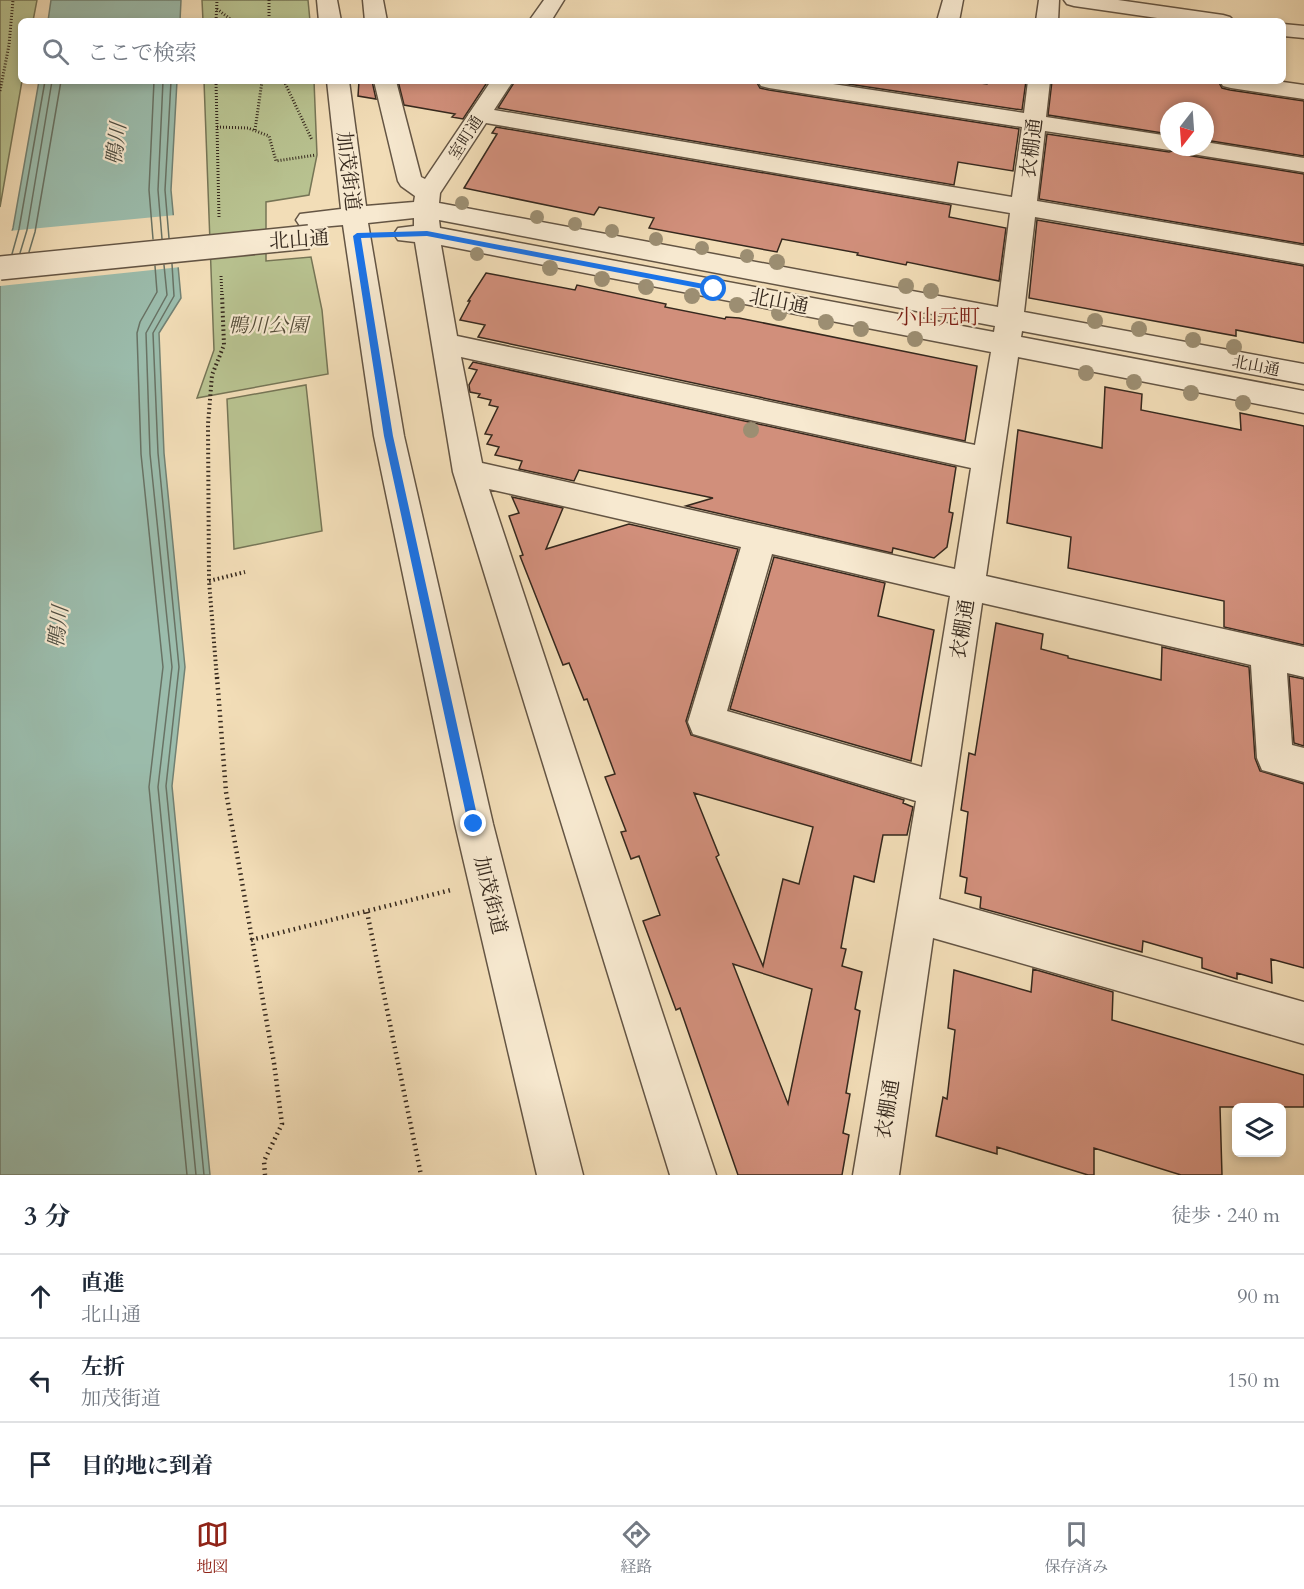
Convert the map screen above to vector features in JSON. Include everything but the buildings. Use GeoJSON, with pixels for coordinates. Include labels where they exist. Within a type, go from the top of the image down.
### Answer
{"type":"FeatureCollection","features":[{"type":"Feature","properties":{"kind":"street"},"geometry":{"type":"LineString","coordinates":[[327,0],[330,18]]}},
{"type":"Feature","properties":{"kind":"street"},"geometry":{"type":"LineString","coordinates":[[373,0],[376,18]]}},
{"type":"Feature","properties":{"kind":"street"},"geometry":{"type":"LineString","coordinates":[[542,18],[554,0]]}},
{"type":"Feature","properties":{"kind":"street"},"geometry":{"type":"LineString","coordinates":[[949,18],[953,0]]}},
{"type":"Feature","properties":{"kind":"street"},"geometry":{"type":"LineString","coordinates":[[1047,18],[1049,0]]}},
{"type":"Feature","properties":{"kind":"street"},"geometry":{"type":"LineString","coordinates":[[1074,0],[1145,16],[1176,18]]}},
{"type":"Feature","properties":{"kind":"street"},"geometry":{"type":"LineString","coordinates":[[1286,30],[1304,32]]}},
{"type":"Feature","properties":{"kind":"street","name":"加茂街道"},"geometry":{"type":"LineString","coordinates":[[338,84],[356,226],[389,436],[474,824],[560,1175]]}},
{"type":"Feature","properties":{"kind":"street"},"geometry":{"type":"LineString","coordinates":[[386,84],[389,103],[410,182],[427,212],[429,256],[468,472],[693,1175]]}},
{"type":"Feature","properties":{"kind":"street","name":"室町通"},"geometry":{"type":"LineString","coordinates":[[427,212],[480,115],[500,84]]}},
{"type":"Feature","properties":{"kind":"street"},"geometry":{"type":"LineString","coordinates":[[809,84],[849,87],[926,105],[1160,142]]}},
{"type":"Feature","properties":{"kind":"street"},"geometry":{"type":"LineString","coordinates":[[926,105],[931,84]]}},
{"type":"Feature","properties":{"kind":"street","name":"衣棚通"},"geometry":{"type":"LineString","coordinates":[[876,1175],[1008,332],[1039,84]]}},
{"type":"Feature","properties":{"kind":"street"},"geometry":{"type":"LineString","coordinates":[[1251,84],[1304,92]]}},
{"type":"Feature","properties":{"kind":"street"},"geometry":{"type":"LineString","coordinates":[[480,115],[1304,255]]}},
{"type":"Feature","properties":{"kind":"street"},"geometry":{"type":"LineString","coordinates":[[1214,151],[1304,165]]}},
{"type":"Feature","properties":{"kind":"street","name":"北山通"},"geometry":{"type":"LineString","coordinates":[[0,250],[356,226],[427,212],[719,277],[1008,332],[1304,402]]}},
{"type":"Feature","properties":{"kind":"street","name":"北山通"},"geometry":{"type":"LineString","coordinates":[[0,268],[309,229]]}},
{"type":"Feature","properties":{"kind":"street","name":"北山通"},"geometry":{"type":"LineString","coordinates":[[1008,332],[1304,374]]}},
{"type":"Feature","properties":{"kind":"street"},"geometry":{"type":"LineString","coordinates":[[445,343],[988,460]]}},
{"type":"Feature","properties":{"kind":"street"},"geometry":{"type":"LineString","coordinates":[[468,472],[1304,662]]}},
{"type":"Feature","properties":{"kind":"street"},"geometry":{"type":"LineString","coordinates":[[760,538],[706,722],[937,789]]}},
{"type":"Feature","properties":{"kind":"street"},"geometry":{"type":"LineString","coordinates":[[1268,654],[1275,759],[1304,765]]}},
{"type":"Feature","properties":{"kind":"street"},"geometry":{"type":"LineString","coordinates":[[917,913],[1304,1023]]}},
{"type":"Feature","properties":{"kind":"path"},"geometry":{"type":"LineString","coordinates":[[0,91],[9,45],[13,0]]}},
{"type":"Feature","properties":{"kind":"path"},"geometry":{"type":"LineString","coordinates":[[216,18],[217,0]]}},
{"type":"Feature","properties":{"kind":"path"},"geometry":{"type":"LineString","coordinates":[[269,0],[269,18]]}},
{"type":"Feature","properties":{"kind":"path"},"geometry":{"type":"LineString","coordinates":[[217,9],[229,18]]}},
{"type":"Feature","properties":{"kind":"path"},"geometry":{"type":"LineString","coordinates":[[216,84],[220,229]]}},
{"type":"Feature","properties":{"kind":"path"},"geometry":{"type":"LineString","coordinates":[[255,130],[262,84]]}},
{"type":"Feature","properties":{"kind":"path"},"geometry":{"type":"LineString","coordinates":[[285,84],[314,143]]}},
{"type":"Feature","properties":{"kind":"path"},"geometry":{"type":"LineString","coordinates":[[217,127],[255,130],[268,136],[276,161],[317,155]]}},
{"type":"Feature","properties":{"kind":"path"},"geometry":{"type":"LineString","coordinates":[[221,274],[224,345],[212,375],[208,424],[209,581],[226,792],[274,1063],[282,1124],[264,1161],[265,1175]]}},
{"type":"Feature","properties":{"kind":"path"},"geometry":{"type":"LineString","coordinates":[[209,581],[245,572]]}},
{"type":"Feature","properties":{"kind":"path"},"geometry":{"type":"LineString","coordinates":[[251,940],[435,895]]}},
{"type":"Feature","properties":{"kind":"path"},"geometry":{"type":"LineString","coordinates":[[367,912],[421,1175]]}},
{"type":"Feature","properties":{"kind":"green space"},"geometry":{"type":"Polygon","coordinates":[[[0,0],[37,0],[34,18],[18,18],[18,84],[21,84],[0,207],[0,0]]]}},
{"type":"Feature","properties":{"kind":"green space"},"geometry":{"type":"Polygon","coordinates":[[[202,0],[308,0],[310,18],[203,18],[202,0]]]}},
{"type":"Feature","properties":{"kind":"green space","name":"鴨川公園"},"geometry":{"type":"Polygon","coordinates":[[[204,84],[314,84],[317,155],[309,195],[266,202],[266,261],[311,257],[322,310],[328,374],[197,398],[214,350],[204,84]]]}},
{"type":"Feature","properties":{"kind":"green space"},"geometry":{"type":"Polygon","coordinates":[[[306,385],[322,531],[234,549],[227,399],[306,385]]]}},
{"type":"Feature","properties":{"kind":"water"},"geometry":{"type":"Polygon","coordinates":[[[51,0],[181,0],[180,18],[48,18],[51,0]]]}},
{"type":"Feature","properties":{"kind":"water","name":"鴨川"},"geometry":{"type":"Polygon","coordinates":[[[38,84],[177,84],[171,190],[181,298],[159,333],[164,453],[185,667],[172,786],[210,1175],[0,1175],[0,271],[13,228],[38,84]]]}},
{"type":"Feature","properties":{"kind":"pier"},"geometry":{"type":"Polygon","coordinates":[[[176,215],[181,267],[0,286],[0,261],[9,231],[176,215]]]}},
{"type":"Feature","properties":{"kind":"district","name":"小山元町"},"geometry":{"type":"Point","coordinates":[938,317]}},
{"type":"Feature","properties":{"kind":"route"},"geometry":{"type":"LineString","coordinates":[[474,824],[389,436],[357,236],[427,234],[714,289]]}}]}
